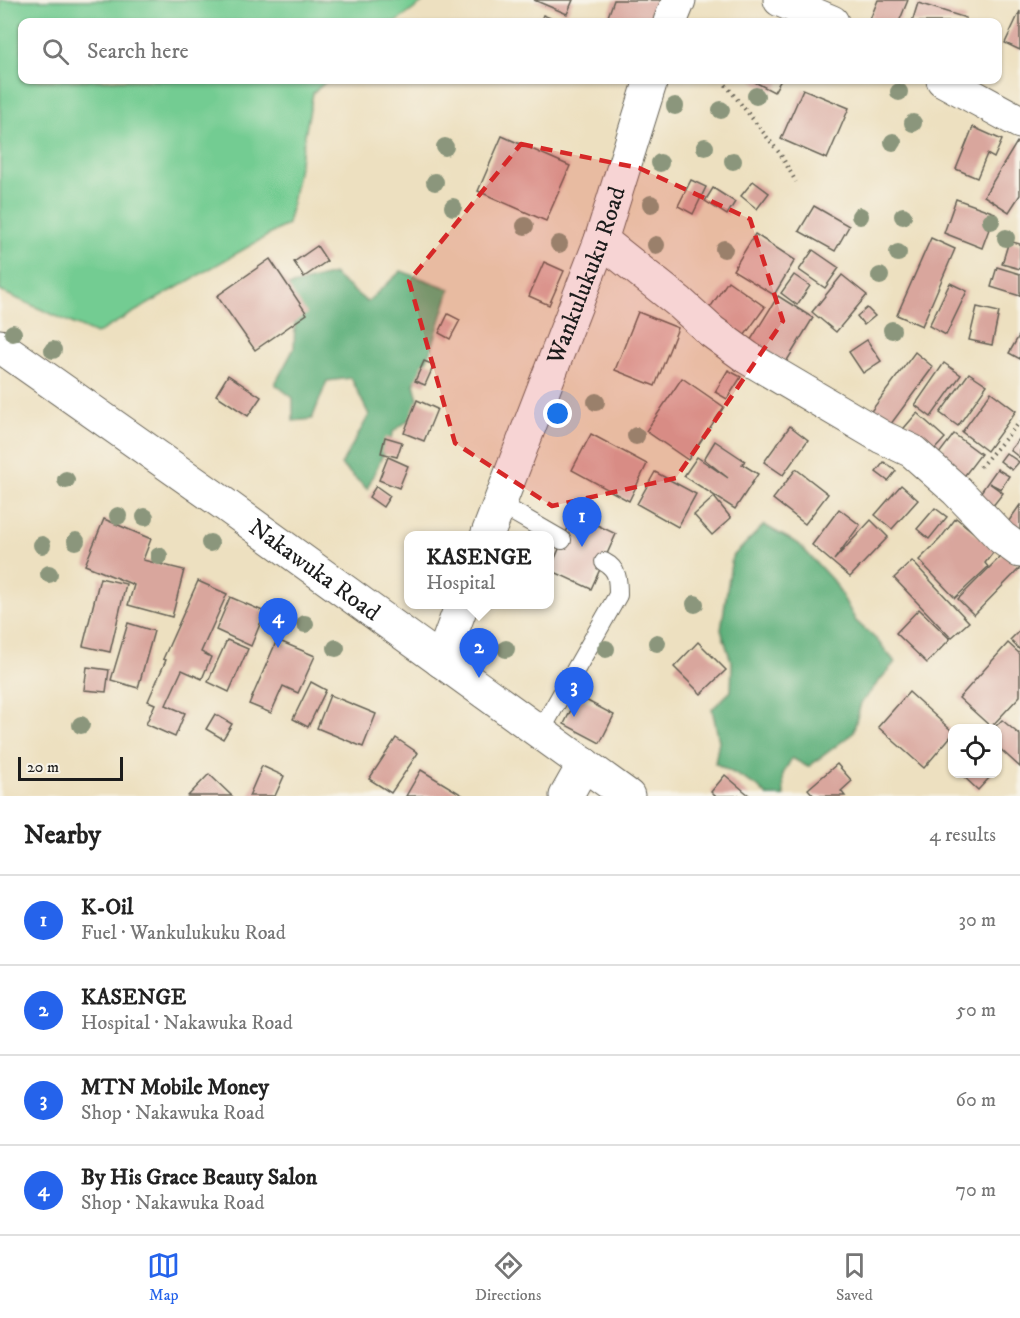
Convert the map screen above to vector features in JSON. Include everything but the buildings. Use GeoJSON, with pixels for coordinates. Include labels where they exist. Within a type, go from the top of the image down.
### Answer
{"type":"FeatureCollection","features":[{"type":"Feature","properties":{"kind":"main road"},"geometry":{"type":"LineString","coordinates":[[672,18],[679,0]]}},
{"type":"Feature","properties":{"kind":"main road"},"geometry":{"type":"LineString","coordinates":[[780,0],[823,18]]}},
{"type":"Feature","properties":{"kind":"main road","name":"Wankulukuku Road"},"geometry":{"type":"LineString","coordinates":[[489,531],[601,240],[650,84]]}},
{"type":"Feature","properties":{"kind":"main road"},"geometry":{"type":"LineString","coordinates":[[950,84],[1020,122]]}},
{"type":"Feature","properties":{"kind":"main road"},"geometry":{"type":"LineString","coordinates":[[601,240],[679,302],[711,331],[748,358],[873,432],[912,451],[1002,538],[1020,551]]}},
{"type":"Feature","properties":{"kind":"main road","name":"Nakawuka Road"},"geometry":{"type":"LineString","coordinates":[[0,346],[628,796]]}},
{"type":"Feature","properties":{"kind":"main road"},"geometry":{"type":"LineString","coordinates":[[441,661],[460,609]]}},
{"type":"Feature","properties":{"kind":"main road"},"geometry":{"type":"LineString","coordinates":[[566,796],[584,764]]}},
{"type":"Feature","properties":{"kind":"lane"},"geometry":{"type":"LineString","coordinates":[[498,503],[546,531]]}},
{"type":"Feature","properties":{"kind":"lane"},"geometry":{"type":"LineString","coordinates":[[554,535],[562,540]]}},
{"type":"Feature","properties":{"kind":"lane"},"geometry":{"type":"LineString","coordinates":[[540,732],[618,595],[618,577],[610,565],[604,561]]}},
{"type":"Feature","properties":{"kind":"path"},"geometry":{"type":"LineString","coordinates":[[725,84],[781,155],[796,182]]}},
{"type":"Feature","properties":{"kind":"path"},"geometry":{"type":"LineString","coordinates":[[957,492],[1020,422]]}},
{"type":"Feature","properties":{"kind":"highlighted area"},"geometry":{"type":"Polygon","coordinates":[[[521,144],[639,168],[750,219],[783,321],[676,478],[552,506],[455,443],[409,281],[521,144]]]}},
{"type":"Feature","properties":{"kind":"green space"},"geometry":{"type":"Polygon","coordinates":[[[0,0],[425,1],[402,18],[18,18],[18,84],[323,84],[313,93],[288,224],[96,334],[0,291],[0,0]]]}},
{"type":"Feature","properties":{"kind":"green space"},"geometry":{"type":"Polygon","coordinates":[[[401,271],[450,289],[431,351],[414,384],[421,411],[394,431],[367,489],[341,465],[369,415],[351,378],[327,381],[312,419],[293,421],[293,398],[275,384],[294,348],[295,322],[288,286],[333,274],[367,302],[401,271]]]}},
{"type":"Feature","properties":{"kind":"green space"},"geometry":{"type":"Polygon","coordinates":[[[764,525],[799,544],[835,583],[856,621],[877,640],[895,662],[861,703],[853,733],[808,767],[792,758],[783,774],[784,796],[767,796],[757,786],[715,763],[719,741],[712,709],[731,691],[732,664],[721,630],[732,557],[764,525]]]}},
{"type":"Feature","properties":{"kind":"place","name":"K-Oil"},"geometry":{"type":"Point","coordinates":[582,547]}},
{"type":"Feature","properties":{"kind":"place","name":"By His Grace Beauty Salon"},"geometry":{"type":"Point","coordinates":[278,648]}},
{"type":"Feature","properties":{"kind":"place","name":"KASENGE"},"geometry":{"type":"Point","coordinates":[479,678]}},
{"type":"Feature","properties":{"kind":"place","name":"MTN Mobile Money"},"geometry":{"type":"Point","coordinates":[574,717]}}]}
